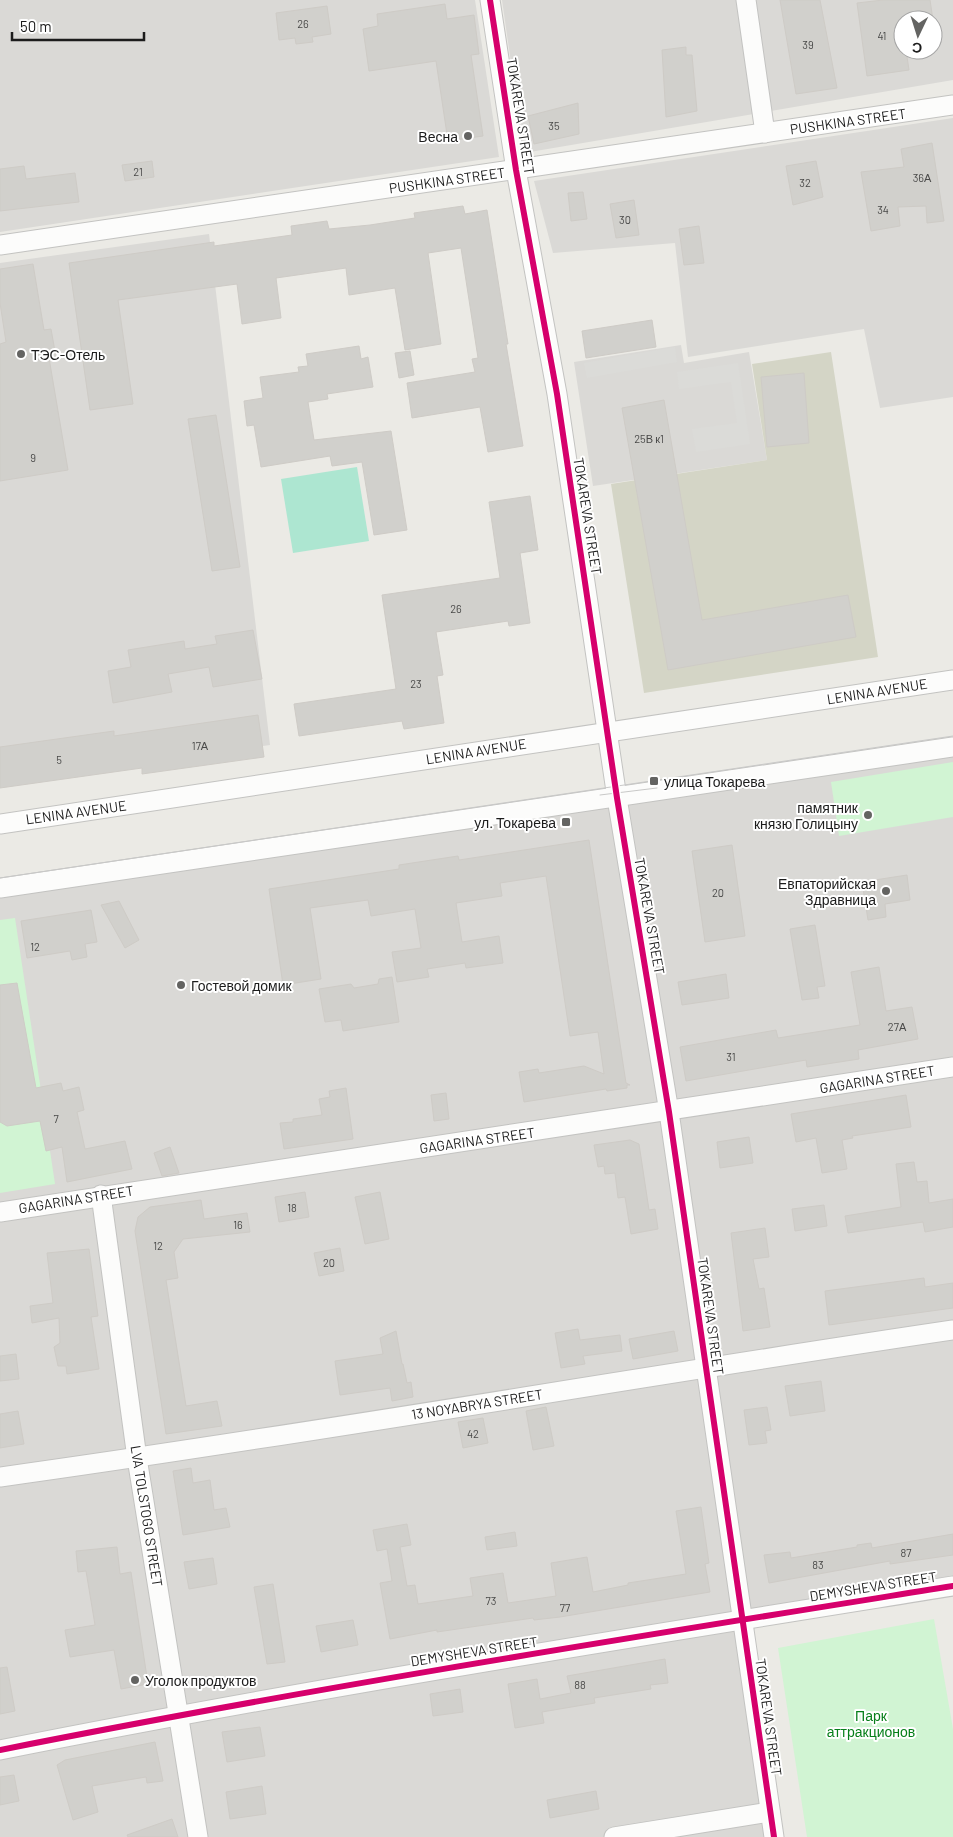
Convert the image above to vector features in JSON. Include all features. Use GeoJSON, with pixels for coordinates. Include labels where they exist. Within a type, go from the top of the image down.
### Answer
{"type":"FeatureCollection","features":[{"type":"Feature","properties":{"kind":"street","name":"TOKAREVA STREET"},"geometry":{"type":"LineString","coordinates":[[490,0],[516,170],[557,394],[617,798],[669,1112],[774,1837]]}},
{"type":"Feature","properties":{"kind":"street"},"geometry":{"type":"LineString","coordinates":[[746,0],[765,133]]}},
{"type":"Feature","properties":{"kind":"street","name":"PUSHKINA STREET"},"geometry":{"type":"LineString","coordinates":[[0,245],[953,105]]}},
{"type":"Feature","properties":{"kind":"street","name":"LENINA AVENUE"},"geometry":{"type":"LineString","coordinates":[[0,824],[953,680]]}},
{"type":"Feature","properties":{"kind":"street"},"geometry":{"type":"LineString","coordinates":[[0,888],[953,747]]}},
{"type":"Feature","properties":{"kind":"street","name":"GAGARINA STREET"},"geometry":{"type":"LineString","coordinates":[[0,1212],[101,1195],[669,1112],[953,1067]]}},
{"type":"Feature","properties":{"kind":"street","name":"LVA TOLSTOGO STREET"},"geometry":{"type":"LineString","coordinates":[[101,1195],[137,1458],[198,1837]]}},
{"type":"Feature","properties":{"kind":"street","name":"13 NOYABRYA STREET"},"geometry":{"type":"LineString","coordinates":[[0,1477],[137,1458],[706,1367],[953,1330]]}},
{"type":"Feature","properties":{"kind":"street","name":"DEMYSHEVA STREET"},"geometry":{"type":"LineString","coordinates":[[0,1750],[178,1715],[953,1586]]}},
{"type":"Feature","properties":{"kind":"street"},"geometry":{"type":"LineString","coordinates":[[614,1837],[770,1812]]}},
{"type":"Feature","properties":{"kind":"shaded area"},"geometry":{"type":"Polygon","coordinates":[[[0,0],[475,0],[499,157],[0,232],[0,0]]]}},
{"type":"Feature","properties":{"kind":"shaded area"},"geometry":{"type":"Polygon","coordinates":[[[502,0],[953,0],[953,80],[524,153],[502,0]]]}},
{"type":"Feature","properties":{"kind":"shaded area"},"geometry":{"type":"Polygon","coordinates":[[[953,118],[953,397],[880,408],[864,329],[688,357],[675,243],[553,253],[534,181],[953,118]]]}},
{"type":"Feature","properties":{"kind":"shaded area"},"geometry":{"type":"Polygon","coordinates":[[[209,234],[270,745],[0,785],[0,263],[209,234]]]}},
{"type":"Feature","properties":{"kind":"shaded area"},"geometry":{"type":"Polygon","coordinates":[[[681,345],[684,363],[749,352],[767,460],[593,486],[574,362],[681,345]]]}},
{"type":"Feature","properties":{"kind":"shaded area"},"geometry":{"type":"Polygon","coordinates":[[[675,347],[677,362],[587,378],[584,363],[675,347]]]}},
{"type":"Feature","properties":{"kind":"shaded area"},"geometry":{"type":"Polygon","coordinates":[[[831,352],[878,657],[644,693],[611,484],[767,460],[752,364],[831,352]]]}},
{"type":"Feature","properties":{"kind":"shaded area"},"geometry":{"type":"Polygon","coordinates":[[[738,363],[750,444],[696,452],[692,429],[737,423],[731,382],[679,389],[677,372],[738,363]]]}},
{"type":"Feature","properties":{"kind":"shaded area"},"geometry":{"type":"Polygon","coordinates":[[[953,747],[953,1582],[743,1620],[771,1837],[0,1837],[0,892],[953,747]]]}},
{"type":"Feature","properties":{"kind":"green space"},"geometry":{"type":"Polygon","coordinates":[[[357,467],[369,541],[293,553],[281,479],[357,467]]]}},
{"type":"Feature","properties":{"kind":"green space"},"geometry":{"type":"Polygon","coordinates":[[[953,762],[953,817],[839,836],[831,782],[953,762]]]}},
{"type":"Feature","properties":{"kind":"green space"},"geometry":{"type":"Polygon","coordinates":[[[15,918],[55,1184],[0,1193],[0,920],[15,918]]]}},
{"type":"Feature","properties":{"kind":"green space","name":"Парк аттракционов"},"geometry":{"type":"Polygon","coordinates":[[[934,1619],[953,1729],[953,1837],[807,1837],[778,1648],[934,1619]]]}},
{"type":"Feature","properties":{"kind":"building"},"geometry":{"type":"Polygon","coordinates":[[[780,0],[820,0],[837,88],[796,94],[780,0]]]}},
{"type":"Feature","properties":{"kind":"building"},"geometry":{"type":"Polygon","coordinates":[[[883,0],[930,0],[932,10],[893,10],[893,60],[908,60],[909,70],[867,76],[857,3],[883,0]]]}},
{"type":"Feature","properties":{"kind":"building"},"geometry":{"type":"Polygon","coordinates":[[[445,4],[447,19],[474,15],[479,54],[471,55],[483,136],[448,141],[436,61],[369,71],[363,29],[378,26],[377,14],[445,4]]]}},
{"type":"Feature","properties":{"kind":"building"},"geometry":{"type":"Polygon","coordinates":[[[327,6],[331,34],[312,37],[313,42],[296,44],[295,38],[279,40],[276,13],[327,6]]]}},
{"type":"Feature","properties":{"kind":"building"},"geometry":{"type":"Polygon","coordinates":[[[686,47],[686,55],[692,55],[697,111],[666,117],[662,50],[686,47]]]}},
{"type":"Feature","properties":{"kind":"building"},"geometry":{"type":"Polygon","coordinates":[[[578,103],[579,134],[534,144],[528,116],[578,103]]]}},
{"type":"Feature","properties":{"kind":"building"},"geometry":{"type":"Polygon","coordinates":[[[932,143],[944,221],[927,223],[926,206],[898,207],[900,226],[871,231],[861,172],[904,167],[901,149],[932,143]]]}},
{"type":"Feature","properties":{"kind":"building"},"geometry":{"type":"Polygon","coordinates":[[[152,161],[154,177],[125,181],[122,165],[152,161]]]}},
{"type":"Feature","properties":{"kind":"building"},"geometry":{"type":"Polygon","coordinates":[[[816,161],[823,197],[793,205],[786,166],[816,161]]]}},
{"type":"Feature","properties":{"kind":"building"},"geometry":{"type":"Polygon","coordinates":[[[24,166],[26,179],[75,173],[79,202],[0,211],[0,169],[24,166]]]}},
{"type":"Feature","properties":{"kind":"building"},"geometry":{"type":"Polygon","coordinates":[[[583,192],[587,219],[571,221],[568,193],[583,192]]]}},
{"type":"Feature","properties":{"kind":"building"},"geometry":{"type":"Polygon","coordinates":[[[634,200],[639,235],[616,238],[610,204],[634,200]]]}},
{"type":"Feature","properties":{"kind":"building"},"geometry":{"type":"Polygon","coordinates":[[[463,206],[465,214],[487,210],[523,446],[488,452],[480,407],[412,418],[407,383],[475,372],[472,359],[478,358],[461,248],[428,253],[441,344],[405,350],[395,288],[349,295],[346,268],[276,278],[281,318],[242,324],[237,284],[118,300],[133,404],[90,410],[69,263],[214,242],[214,246],[292,235],[291,226],[327,221],[329,229],[370,225],[415,218],[414,213],[463,206]]]}},
{"type":"Feature","properties":{"kind":"building"},"geometry":{"type":"Polygon","coordinates":[[[699,226],[704,263],[684,265],[679,229],[699,226]]]}},
{"type":"Feature","properties":{"kind":"building"},"geometry":{"type":"Polygon","coordinates":[[[33,264],[44,330],[51,329],[56,357],[49,358],[68,470],[0,481],[0,344],[6,342],[0,303],[0,269],[33,264]]]}},
{"type":"Feature","properties":{"kind":"building"},"geometry":{"type":"Polygon","coordinates":[[[652,320],[656,347],[586,358],[582,331],[652,320]]]}},
{"type":"Feature","properties":{"kind":"building"},"geometry":{"type":"Polygon","coordinates":[[[359,346],[361,359],[368,357],[373,387],[327,394],[328,399],[308,402],[314,440],[391,431],[407,530],[374,535],[362,462],[332,466],[330,456],[261,467],[254,425],[247,426],[244,401],[263,398],[260,377],[299,372],[298,367],[308,366],[306,354],[359,346]]]}},
{"type":"Feature","properties":{"kind":"building"},"geometry":{"type":"Polygon","coordinates":[[[410,351],[414,375],[399,378],[395,353],[410,351]]]}},
{"type":"Feature","properties":{"kind":"building"},"geometry":{"type":"Polygon","coordinates":[[[804,373],[809,443],[767,447],[761,377],[804,373]]]}},
{"type":"Feature","properties":{"kind":"building"},"geometry":{"type":"Polygon","coordinates":[[[664,400],[702,620],[848,595],[856,637],[668,670],[622,408],[664,400]]]}},
{"type":"Feature","properties":{"kind":"building"},"geometry":{"type":"Polygon","coordinates":[[[216,415],[240,567],[212,571],[188,419],[216,415]]]}},
{"type":"Feature","properties":{"kind":"building"},"geometry":{"type":"Polygon","coordinates":[[[530,496],[538,550],[520,553],[530,623],[509,626],[508,621],[436,632],[443,675],[437,676],[444,723],[404,729],[402,721],[299,736],[294,704],[396,689],[382,595],[500,578],[489,502],[530,496]]]}},
{"type":"Feature","properties":{"kind":"building"},"geometry":{"type":"Polygon","coordinates":[[[253,630],[262,679],[213,687],[209,667],[168,674],[172,692],[113,703],[108,671],[131,667],[128,650],[184,641],[185,649],[217,644],[215,636],[253,630]]]}},
{"type":"Feature","properties":{"kind":"building"},"geometry":{"type":"Polygon","coordinates":[[[258,715],[264,757],[142,774],[142,768],[0,788],[0,747],[114,731],[114,736],[258,715]]]}},
{"type":"Feature","properties":{"kind":"building"},"geometry":{"type":"Polygon","coordinates":[[[589,840],[626,1083],[630,1085],[627,1085],[627,1088],[607,1091],[606,1089],[524,1102],[519,1072],[538,1069],[539,1073],[584,1066],[604,1074],[598,1032],[570,1036],[546,876],[500,883],[502,896],[456,903],[462,942],[499,936],[503,963],[466,968],[465,963],[427,969],[429,977],[397,982],[392,952],[421,948],[415,909],[371,916],[368,900],[310,908],[321,979],[283,985],[269,889],[399,869],[399,865],[458,856],[459,860],[589,840]]]}},
{"type":"Feature","properties":{"kind":"building"},"geometry":{"type":"Polygon","coordinates":[[[732,845],[745,936],[705,942],[692,851],[732,845]]]}},
{"type":"Feature","properties":{"kind":"building","name":"Евпаторийская Здравница"},"geometry":{"type":"Polygon","coordinates":[[[907,875],[910,900],[885,904],[886,917],[868,920],[862,882],[907,875]]]}},
{"type":"Feature","properties":{"kind":"building"},"geometry":{"type":"Polygon","coordinates":[[[119,901],[139,940],[125,948],[101,905],[119,901]]]}},
{"type":"Feature","properties":{"kind":"building"},"geometry":{"type":"Polygon","coordinates":[[[91,910],[97,942],[85,944],[87,957],[72,960],[70,951],[27,958],[21,921],[91,910]]]}},
{"type":"Feature","properties":{"kind":"building"},"geometry":{"type":"Polygon","coordinates":[[[815,925],[825,986],[817,987],[819,998],[802,1000],[790,929],[815,925]]]}},
{"type":"Feature","properties":{"kind":"building"},"geometry":{"type":"Polygon","coordinates":[[[879,967],[886,1011],[912,1007],[918,1039],[858,1050],[859,1059],[807,1067],[806,1060],[686,1081],[680,1047],[776,1030],[778,1038],[860,1025],[851,972],[879,967]]]}},
{"type":"Feature","properties":{"kind":"building"},"geometry":{"type":"Polygon","coordinates":[[[726,974],[729,998],[682,1005],[678,982],[726,974]]]}},
{"type":"Feature","properties":{"kind":"building"},"geometry":{"type":"Polygon","coordinates":[[[392,977],[399,1022],[343,1031],[341,1020],[325,1022],[319,989],[351,984],[354,988],[378,984],[379,979],[392,977]]]}},
{"type":"Feature","properties":{"kind":"building"},"geometry":{"type":"Polygon","coordinates":[[[17,983],[36,1088],[61,1083],[63,1091],[79,1087],[84,1110],[77,1112],[85,1149],[125,1141],[132,1169],[67,1182],[62,1147],[46,1151],[40,1121],[7,1126],[0,1122],[0,985],[17,983]]]}},
{"type":"Feature","properties":{"kind":"building"},"geometry":{"type":"Polygon","coordinates":[[[346,1088],[353,1139],[284,1149],[280,1123],[322,1115],[319,1099],[330,1097],[329,1091],[346,1088]]]}},
{"type":"Feature","properties":{"kind":"building"},"geometry":{"type":"Polygon","coordinates":[[[446,1093],[449,1119],[434,1121],[431,1095],[446,1093]]]}},
{"type":"Feature","properties":{"kind":"building"},"geometry":{"type":"Polygon","coordinates":[[[906,1095],[911,1127],[852,1136],[853,1138],[842,1140],[847,1169],[822,1173],[816,1138],[796,1142],[791,1114],[906,1095]]]}},
{"type":"Feature","properties":{"kind":"building"},"geometry":{"type":"Polygon","coordinates":[[[749,1137],[753,1163],[720,1168],[717,1142],[749,1137]]]}},
{"type":"Feature","properties":{"kind":"building"},"geometry":{"type":"Polygon","coordinates":[[[630,1140],[639,1144],[649,1210],[655,1209],[658,1229],[631,1234],[625,1197],[618,1198],[615,1173],[605,1174],[604,1166],[598,1167],[594,1145],[630,1140]]]}},
{"type":"Feature","properties":{"kind":"building"},"geometry":{"type":"Polygon","coordinates":[[[170,1147],[179,1173],[162,1176],[154,1153],[170,1147]]]}},
{"type":"Feature","properties":{"kind":"building"},"geometry":{"type":"Polygon","coordinates":[[[914,1162],[917,1182],[927,1181],[929,1203],[953,1199],[953,1227],[925,1232],[923,1222],[848,1233],[845,1216],[901,1207],[896,1164],[914,1162]]]}},
{"type":"Feature","properties":{"kind":"building"},"geometry":{"type":"Polygon","coordinates":[[[305,1192],[309,1217],[279,1222],[275,1197],[305,1192]]]}},
{"type":"Feature","properties":{"kind":"building"},"geometry":{"type":"Polygon","coordinates":[[[380,1192],[389,1239],[365,1244],[355,1197],[380,1192]]]}},
{"type":"Feature","properties":{"kind":"building"},"geometry":{"type":"Polygon","coordinates":[[[201,1200],[204,1219],[247,1213],[250,1232],[183,1239],[174,1252],[178,1278],[166,1280],[186,1406],[217,1401],[222,1426],[166,1434],[135,1231],[138,1217],[150,1207],[201,1200]]]}},
{"type":"Feature","properties":{"kind":"building"},"geometry":{"type":"Polygon","coordinates":[[[824,1205],[827,1226],[795,1231],[792,1209],[824,1205]]]}},
{"type":"Feature","properties":{"kind":"building"},"geometry":{"type":"Polygon","coordinates":[[[765,1228],[769,1257],[753,1259],[759,1289],[764,1288],[770,1327],[743,1331],[731,1233],[765,1228]]]}},
{"type":"Feature","properties":{"kind":"building"},"geometry":{"type":"Polygon","coordinates":[[[340,1248],[344,1271],[319,1276],[314,1253],[340,1248]]]}},
{"type":"Feature","properties":{"kind":"building"},"geometry":{"type":"Polygon","coordinates":[[[89,1249],[98,1316],[91,1317],[99,1369],[67,1374],[66,1366],[58,1366],[54,1347],[60,1343],[59,1318],[32,1323],[30,1306],[53,1303],[47,1253],[89,1249]]]}},
{"type":"Feature","properties":{"kind":"building"},"geometry":{"type":"Polygon","coordinates":[[[924,1278],[925,1287],[953,1283],[953,1308],[829,1325],[825,1291],[924,1278]]]}},
{"type":"Feature","properties":{"kind":"building"},"geometry":{"type":"Polygon","coordinates":[[[578,1329],[580,1340],[620,1335],[622,1351],[583,1356],[585,1364],[561,1368],[555,1333],[578,1329]]]}},
{"type":"Feature","properties":{"kind":"building"},"geometry":{"type":"Polygon","coordinates":[[[396,1331],[402,1364],[407,1383],[411,1382],[413,1397],[392,1401],[390,1388],[340,1395],[335,1361],[383,1354],[380,1338],[396,1331]]]}},
{"type":"Feature","properties":{"kind":"building"},"geometry":{"type":"Polygon","coordinates":[[[674,1331],[678,1351],[633,1359],[629,1339],[674,1331]]]}},
{"type":"Feature","properties":{"kind":"building"},"geometry":{"type":"Polygon","coordinates":[[[16,1354],[19,1379],[0,1381],[0,1356],[16,1354]]]}},
{"type":"Feature","properties":{"kind":"building"},"geometry":{"type":"Polygon","coordinates":[[[821,1381],[825,1411],[790,1416],[785,1386],[821,1381]]]}},
{"type":"Feature","properties":{"kind":"building"},"geometry":{"type":"Polygon","coordinates":[[[546,1407],[554,1446],[533,1450],[526,1411],[546,1407]]]}},
{"type":"Feature","properties":{"kind":"building"},"geometry":{"type":"Polygon","coordinates":[[[767,1407],[771,1430],[765,1431],[767,1443],[749,1445],[744,1410],[767,1407]]]}},
{"type":"Feature","properties":{"kind":"building"},"geometry":{"type":"Polygon","coordinates":[[[18,1411],[24,1444],[0,1448],[0,1414],[18,1411]]]}},
{"type":"Feature","properties":{"kind":"building"},"geometry":{"type":"Polygon","coordinates":[[[483,1418],[488,1443],[463,1448],[458,1422],[483,1418]]]}},
{"type":"Feature","properties":{"kind":"building"},"geometry":{"type":"Polygon","coordinates":[[[191,1468],[193,1483],[210,1480],[214,1510],[226,1508],[230,1527],[183,1535],[173,1471],[191,1468]]]}},
{"type":"Feature","properties":{"kind":"building"},"geometry":{"type":"Polygon","coordinates":[[[701,1507],[709,1563],[705,1564],[710,1592],[560,1617],[534,1620],[533,1618],[437,1632],[437,1630],[390,1639],[380,1583],[392,1581],[387,1549],[377,1551],[373,1530],[407,1524],[411,1545],[400,1547],[407,1586],[415,1585],[418,1604],[473,1596],[470,1578],[503,1573],[508,1603],[556,1596],[551,1563],[587,1557],[593,1592],[628,1585],[628,1583],[686,1574],[676,1511],[701,1507]]]}},
{"type":"Feature","properties":{"kind":"building"},"geometry":{"type":"Polygon","coordinates":[[[515,1532],[517,1546],[487,1550],[485,1537],[515,1532]]]}},
{"type":"Feature","properties":{"kind":"building"},"geometry":{"type":"Polygon","coordinates":[[[953,1534],[953,1555],[890,1564],[890,1561],[769,1583],[764,1555],[790,1552],[791,1558],[857,1547],[857,1545],[871,1543],[872,1548],[953,1534]]]}},
{"type":"Feature","properties":{"kind":"building"},"geometry":{"type":"Polygon","coordinates":[[[117,1547],[120,1574],[131,1572],[148,1684],[121,1689],[114,1650],[70,1657],[65,1630],[95,1625],[86,1571],[78,1572],[76,1551],[117,1547]]]}},
{"type":"Feature","properties":{"kind":"building"},"geometry":{"type":"Polygon","coordinates":[[[213,1558],[217,1584],[189,1589],[184,1562],[213,1558]]]}},
{"type":"Feature","properties":{"kind":"building"},"geometry":{"type":"Polygon","coordinates":[[[273,1584],[285,1662],[267,1664],[254,1587],[273,1584]]]}},
{"type":"Feature","properties":{"kind":"building"},"geometry":{"type":"Polygon","coordinates":[[[353,1620],[358,1645],[321,1652],[316,1626],[353,1620]]]}},
{"type":"Feature","properties":{"kind":"building"},"geometry":{"type":"Polygon","coordinates":[[[665,1659],[668,1683],[650,1685],[651,1689],[594,1698],[595,1703],[542,1712],[544,1723],[515,1728],[508,1684],[537,1679],[540,1699],[571,1693],[567,1676],[665,1659]]]}},
{"type":"Feature","properties":{"kind":"building"},"geometry":{"type":"Polygon","coordinates":[[[7,1667],[15,1711],[0,1714],[0,1668],[7,1667]]]}},
{"type":"Feature","properties":{"kind":"building"},"geometry":{"type":"Polygon","coordinates":[[[460,1689],[463,1712],[433,1716],[430,1694],[460,1689]]]}},
{"type":"Feature","properties":{"kind":"building"},"geometry":{"type":"Polygon","coordinates":[[[260,1727],[265,1756],[227,1762],[222,1732],[260,1727]]]}},
{"type":"Feature","properties":{"kind":"building"},"geometry":{"type":"Polygon","coordinates":[[[155,1742],[163,1781],[147,1783],[146,1777],[92,1786],[98,1812],[73,1820],[57,1765],[65,1760],[155,1742]]]}},
{"type":"Feature","properties":{"kind":"building"},"geometry":{"type":"Polygon","coordinates":[[[14,1775],[19,1801],[0,1805],[0,1777],[14,1775]]]}},
{"type":"Feature","properties":{"kind":"building"},"geometry":{"type":"Polygon","coordinates":[[[262,1786],[266,1814],[230,1819],[226,1792],[262,1786]]]}},
{"type":"Feature","properties":{"kind":"building"},"geometry":{"type":"Polygon","coordinates":[[[596,1791],[599,1809],[550,1818],[547,1800],[596,1791]]]}},
{"type":"Feature","properties":{"kind":"building"},"geometry":{"type":"Polygon","coordinates":[[[172,1819],[178,1837],[128,1837],[127,1835],[172,1819]]]}},
{"type":"Feature","properties":{"kind":"tram line"},"geometry":{"type":"LineString","coordinates":[[0,878],[953,736]]}},
{"type":"Feature","properties":{"kind":"tram line"},"geometry":{"type":"LineString","coordinates":[[600,795],[657,788]]}},
{"type":"Feature","properties":{"kind":"cycle path"},"geometry":{"type":"LineString","coordinates":[[490,0],[516,170],[557,394],[617,798],[669,1112],[774,1837]]}},
{"type":"Feature","properties":{"kind":"cycle path"},"geometry":{"type":"LineString","coordinates":[[0,1750],[357,1684],[953,1586]]}},
{"type":"Feature","properties":{"kind":"place","name":"Весна"},"geometry":{"type":"Point","coordinates":[468,136]}},
{"type":"Feature","properties":{"kind":"place","name":"ТЭС-Отель"},"geometry":{"type":"Point","coordinates":[21,354]}},
{"type":"Feature","properties":{"kind":"place","name":"улица Токарева"},"geometry":{"type":"Point","coordinates":[654,781]}},
{"type":"Feature","properties":{"kind":"place","name":"памятник князю Голицыну"},"geometry":{"type":"Point","coordinates":[868,815]}},
{"type":"Feature","properties":{"kind":"place","name":"ул. Токарева"},"geometry":{"type":"Point","coordinates":[566,822]}},
{"type":"Feature","properties":{"kind":"place","name":"Евпаторийская Здравница"},"geometry":{"type":"Point","coordinates":[886,891]}},
{"type":"Feature","properties":{"kind":"place","name":"Гостевой домик"},"geometry":{"type":"Point","coordinates":[181,985]}},
{"type":"Feature","properties":{"kind":"place","name":"Уголок продуктов"},"geometry":{"type":"Point","coordinates":[135,1680]}}]}
